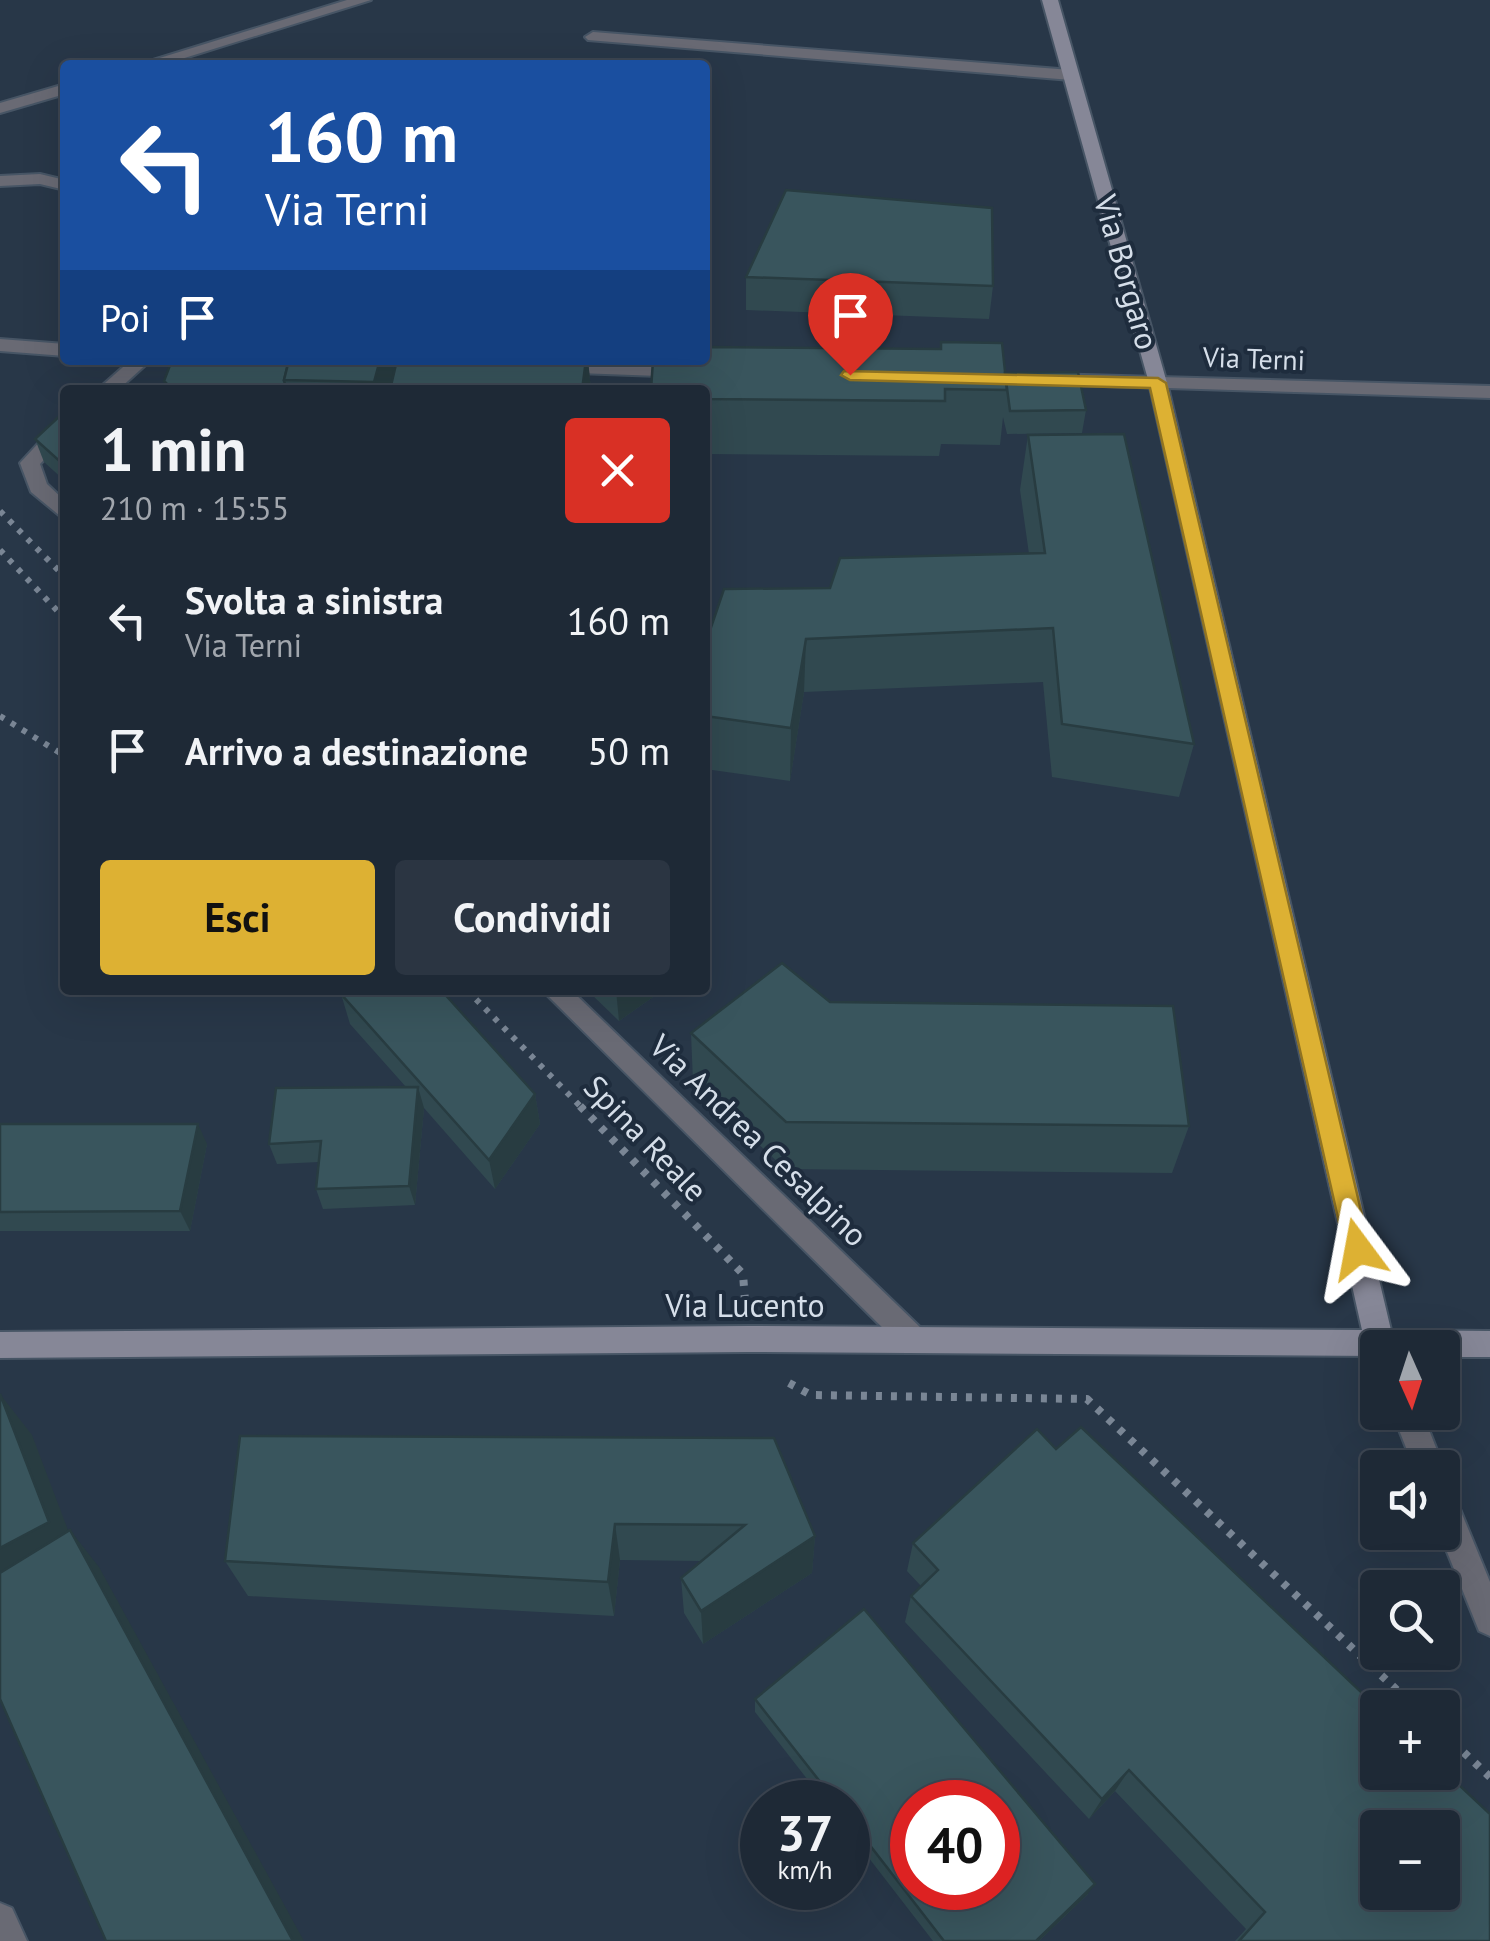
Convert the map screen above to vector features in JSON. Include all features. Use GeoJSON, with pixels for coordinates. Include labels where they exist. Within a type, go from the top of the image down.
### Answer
{"type":"FeatureCollection","features":[{"type":"Feature","properties":{"kind":"street"},"geometry":{"type":"LineString","coordinates":[[162,60],[363,0]]}},
{"type":"Feature","properties":{"kind":"street","name":"Via Borgaro"},"geometry":{"type":"LineString","coordinates":[[1050,0],[1158,383],[1376,1330]]}},
{"type":"Feature","properties":{"kind":"street"},"geometry":{"type":"LineString","coordinates":[[594,38],[1071,75]]}},
{"type":"Feature","properties":{"kind":"street"},"geometry":{"type":"LineString","coordinates":[[202,60],[209,46]]}},
{"type":"Feature","properties":{"kind":"street"},"geometry":{"type":"LineString","coordinates":[[0,108],[60,90]]}},
{"type":"Feature","properties":{"kind":"street"},"geometry":{"type":"LineString","coordinates":[[0,181],[40,179],[60,184]]}},
{"type":"Feature","properties":{"kind":"street"},"geometry":{"type":"LineString","coordinates":[[0,345],[60,350]]}},
{"type":"Feature","properties":{"kind":"street"},"geometry":{"type":"LineString","coordinates":[[113,385],[136,365]]}},
{"type":"Feature","properties":{"kind":"street"},"geometry":{"type":"LineString","coordinates":[[531,367],[568,365]]}},
{"type":"Feature","properties":{"kind":"street"},"geometry":{"type":"LineString","coordinates":[[602,365],[705,372]]}},
{"type":"Feature","properties":{"kind":"street","name":"Via Terni"},"geometry":{"type":"LineString","coordinates":[[1033,380],[1490,392]]}},
{"type":"Feature","properties":{"kind":"street"},"geometry":{"type":"LineString","coordinates":[[60,431],[30,464],[38,486],[60,508]]}},
{"type":"Feature","properties":{"kind":"street","name":"Via Andrea Cesalpino"},"geometry":{"type":"LineString","coordinates":[[559,995],[914,1340]]}},
{"type":"Feature","properties":{"kind":"street","name":"Via Lucento"},"geometry":{"type":"LineString","coordinates":[[0,1345],[914,1340],[1360,1346]]}},
{"type":"Feature","properties":{"kind":"street","name":"Via Lucento"},"geometry":{"type":"LineString","coordinates":[[1460,1345],[1490,1344]]}},
{"type":"Feature","properties":{"kind":"street"},"geometry":{"type":"LineString","coordinates":[[1460,1546],[1490,1620]]}},
{"type":"Feature","properties":{"kind":"street"},"geometry":{"type":"LineString","coordinates":[[0,1920],[10,1941]]}},
{"type":"Feature","properties":{"kind":"path"},"geometry":{"type":"LineString","coordinates":[[0,511],[60,573]]}},
{"type":"Feature","properties":{"kind":"path"},"geometry":{"type":"LineString","coordinates":[[0,550],[60,613]]}},
{"type":"Feature","properties":{"kind":"path"},"geometry":{"type":"LineString","coordinates":[[0,716],[60,753]]}},
{"type":"Feature","properties":{"kind":"path","name":"Spina Reale"},"geometry":{"type":"LineString","coordinates":[[472,995],[744,1274],[747,1340]]}},
{"type":"Feature","properties":{"kind":"path"},"geometry":{"type":"LineString","coordinates":[[747,1340],[754,1364],[811,1396],[1088,1399],[1397,1690]]}},
{"type":"Feature","properties":{"kind":"path"},"geometry":{"type":"LineString","coordinates":[[1460,1749],[1490,1777]]}},
{"type":"Feature","properties":{"kind":"building"},"geometry":{"type":"Polygon","coordinates":[[[786,190],[992,208],[993,286],[746,277],[786,190]]]}},
{"type":"Feature","properties":{"kind":"building"},"geometry":{"type":"Polygon","coordinates":[[[941,342],[1002,343],[1007,390],[945,389],[945,401],[710,399],[710,385],[651,385],[653,365],[710,365],[710,347],[941,349],[941,342]]]}},
{"type":"Feature","properties":{"kind":"building"},"geometry":{"type":"Polygon","coordinates":[[[170,365],[288,365],[285,385],[168,385],[164,381],[170,365]]]}},
{"type":"Feature","properties":{"kind":"building"},"geometry":{"type":"Polygon","coordinates":[[[288,365],[379,365],[374,382],[284,380],[288,365]]]}},
{"type":"Feature","properties":{"kind":"building"},"geometry":{"type":"Polygon","coordinates":[[[396,365],[585,365],[583,385],[391,385],[396,365]]]}},
{"type":"Feature","properties":{"kind":"building"},"geometry":{"type":"Polygon","coordinates":[[[1078,372],[1086,410],[1010,411],[1005,373],[1078,372]]]}},
{"type":"Feature","properties":{"kind":"building"},"geometry":{"type":"Polygon","coordinates":[[[60,416],[60,462],[35,439],[60,416]]]}},
{"type":"Feature","properties":{"kind":"building"},"geometry":{"type":"Polygon","coordinates":[[[1124,434],[1194,744],[1062,724],[1053,628],[806,639],[791,728],[710,717],[710,630],[724,589],[830,588],[840,558],[1045,553],[1028,435],[1124,434]]]}},
{"type":"Feature","properties":{"kind":"building"},"geometry":{"type":"Polygon","coordinates":[[[782,963],[830,1002],[1173,1006],[1189,1126],[786,1122],[691,1033],[782,963]]]}},
{"type":"Feature","properties":{"kind":"building"},"geometry":{"type":"Polygon","coordinates":[[[342,995],[446,995],[535,1094],[489,1160],[342,995]]]}},
{"type":"Feature","properties":{"kind":"building"},"geometry":{"type":"Polygon","coordinates":[[[418,1087],[409,1186],[316,1189],[321,1141],[269,1144],[276,1088],[418,1087]]]}},
{"type":"Feature","properties":{"kind":"building"},"geometry":{"type":"Polygon","coordinates":[[[0,1124],[198,1124],[180,1211],[0,1212],[0,1124]]]}},
{"type":"Feature","properties":{"kind":"building"},"geometry":{"type":"Polygon","coordinates":[[[0,1394],[49,1522],[0,1548],[0,1394]]]}},
{"type":"Feature","properties":{"kind":"building"},"geometry":{"type":"Polygon","coordinates":[[[1081,1427],[1360,1691],[1360,1790],[1460,1790],[1460,1786],[1490,1814],[1490,1941],[1239,1941],[1265,1912],[1129,1770],[1102,1799],[911,1596],[938,1570],[913,1543],[1037,1429],[1056,1449],[1081,1427]]]}},
{"type":"Feature","properties":{"kind":"building"},"geometry":{"type":"Polygon","coordinates":[[[240,1436],[774,1438],[815,1536],[701,1611],[681,1578],[745,1525],[615,1524],[608,1582],[225,1561],[240,1436]]]}},
{"type":"Feature","properties":{"kind":"building"},"geometry":{"type":"Polygon","coordinates":[[[70,1530],[293,1941],[106,1941],[0,1699],[0,1573],[70,1530]]]}},
{"type":"Feature","properties":{"kind":"building"},"geometry":{"type":"Polygon","coordinates":[[[864,1609],[1008,1780],[890,1780],[890,1871],[870,1845],[870,1780],[819,1780],[755,1699],[864,1609]]]}},
{"type":"Feature","properties":{"kind":"building"},"geometry":{"type":"Polygon","coordinates":[[[1020,1795],[1095,1884],[1036,1941],[944,1941],[920,1910],[1020,1910],[1020,1795]]]}},
{"type":"Feature","properties":{"kind":"route"},"geometry":{"type":"LineString","coordinates":[[850,375],[1158,383],[1358,1249]]}}]}
